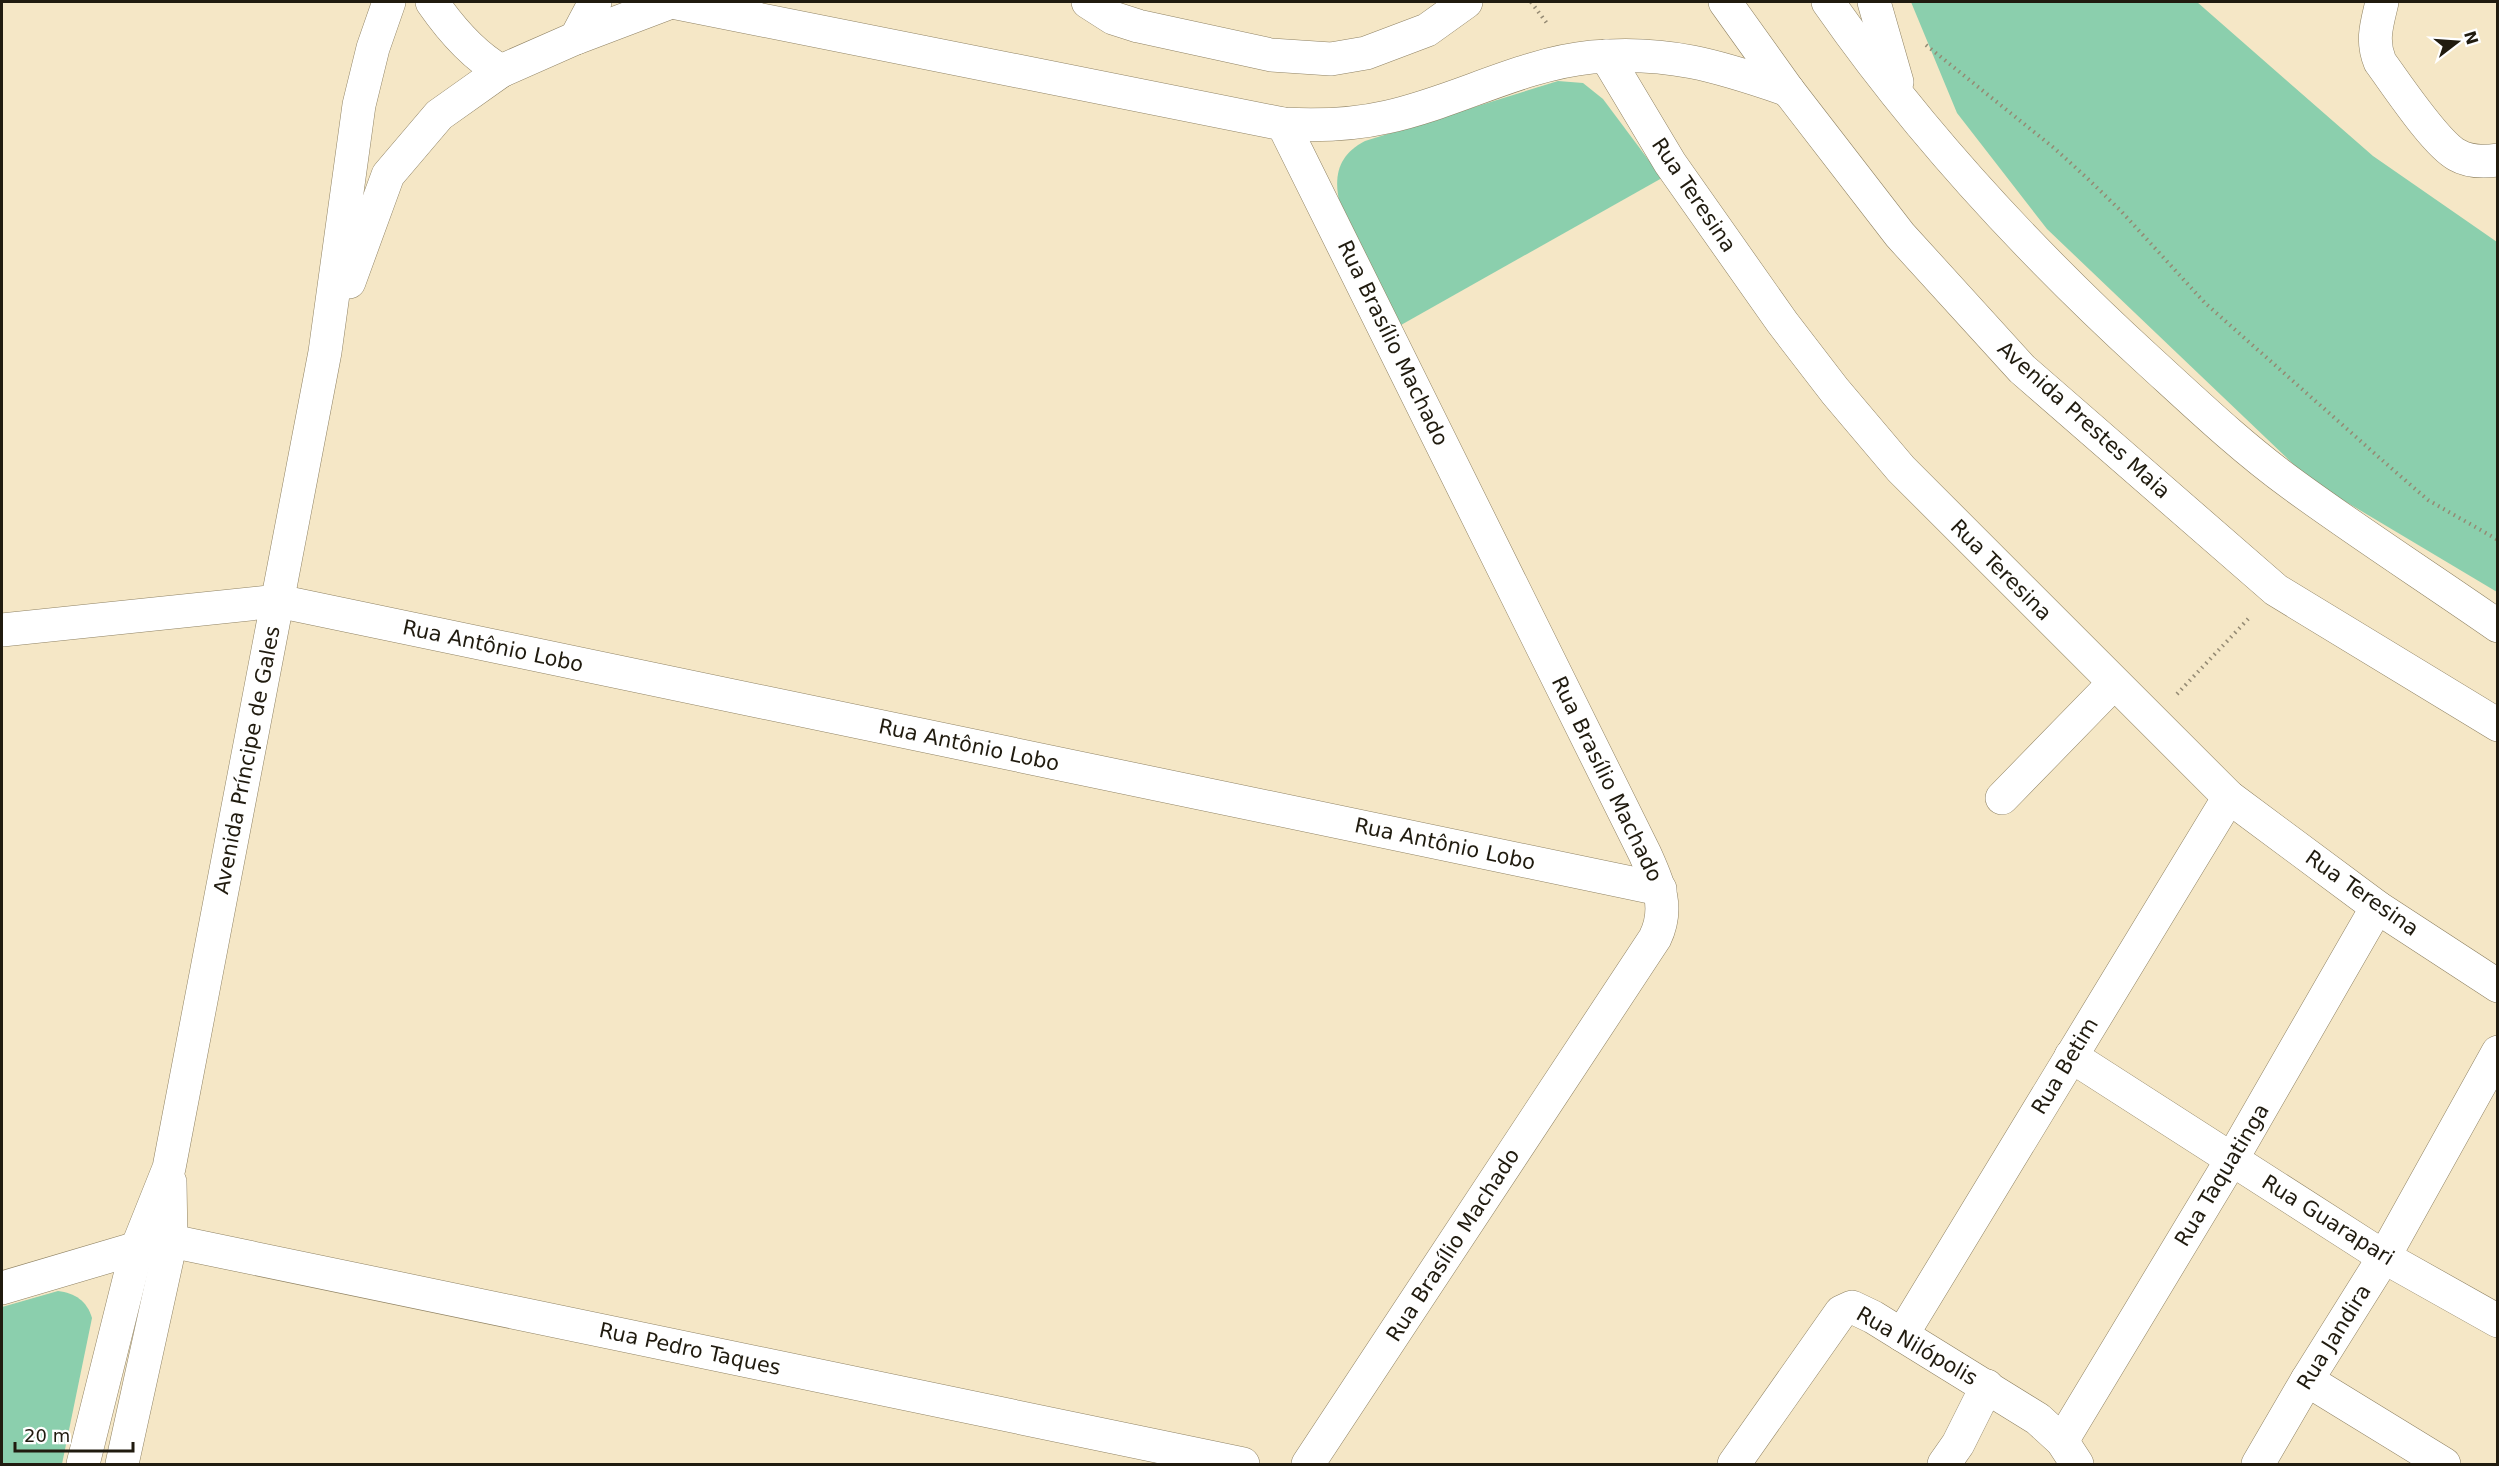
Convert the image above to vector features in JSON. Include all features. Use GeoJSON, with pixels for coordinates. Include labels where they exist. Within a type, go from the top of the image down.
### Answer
{"type":"FeatureCollection","features":[{"type":"Feature","properties":{"kind":"main road","name":"Avenida Príncipe de Gales"},"geometry":{"type":"LineString","coordinates":[[83,1464],[137,1248],[169,1168],[325,352],[359,105],[373,48],[389,2]]}},
{"type":"Feature","properties":{"kind":"main road"},"geometry":{"type":"LineString","coordinates":[[432,2],[483,61],[501,70]]}},
{"type":"Feature","properties":{"kind":"main road"},"geometry":{"type":"LineString","coordinates":[[576,38],[595,2]]}},
{"type":"Feature","properties":{"kind":"main road","name":"Avenida Príncipe de Gales"},"geometry":{"type":"LineString","coordinates":[[325,352],[388,175],[439,116],[501,70],[576,38],[672,2]]}},
{"type":"Feature","properties":{"kind":"main road"},"geometry":{"type":"LineString","coordinates":[[672,2],[1283,124],[1329,126],[1389,117],[1536,69],[1569,60],[1606,56],[1658,56],[1696,62],[1788,90]]}},
{"type":"Feature","properties":{"kind":"main road"},"geometry":{"type":"LineString","coordinates":[[1088,2],[1113,18],[1138,26],[1270,55],[1331,59],[1366,52],[1401,41],[1427,30],[1466,2]]}},
{"type":"Feature","properties":{"kind":"main road","name":"Avenida Prestes Maia"},"geometry":{"type":"LineString","coordinates":[[1725,2],[1788,90],[1900,235],[2022,369],[2276,590],[2498,725]]}},
{"type":"Feature","properties":{"kind":"main road"},"geometry":{"type":"LineString","coordinates":[[1828,2],[1902,101],[2000,216],[2070,288],[2188,397],[2290,483],[2498,626]]}},
{"type":"Feature","properties":{"kind":"main road"},"geometry":{"type":"LineString","coordinates":[[1874,2],[1902,101]]}},
{"type":"Feature","properties":{"kind":"main road"},"geometry":{"type":"LineString","coordinates":[[2382,2],[2374,35],[2374,48],[2380,62],[2442,142],[2457,155],[2471,161],[2498,160]]}},
{"type":"Feature","properties":{"kind":"main road","name":"Rua Teresina"},"geometry":{"type":"LineString","coordinates":[[1606,56],[1676,172],[1782,322],[1835,391],[1900,469],[2229,797],[2377,907],[2498,986]]}},
{"type":"Feature","properties":{"kind":"main road","name":"Rua Brasílio Machado"},"geometry":{"type":"LineString","coordinates":[[1283,124],[1328,211],[1660,889],[1663,917],[1655,938],[1308,1464]]}},
{"type":"Feature","properties":{"kind":"main road","name":"Rua Antônio Lobo"},"geometry":{"type":"LineString","coordinates":[[2,630],[278,601],[1660,889]]}},
{"type":"Feature","properties":{"kind":"main road"},"geometry":{"type":"LineString","coordinates":[[2002,798],[2114,683]]}},
{"type":"Feature","properties":{"kind":"main road","name":"Rua Betim"},"geometry":{"type":"LineString","coordinates":[[1902,1335],[2229,797]]}},
{"type":"Feature","properties":{"kind":"main road","name":"Rua Taquatinga"},"geometry":{"type":"LineString","coordinates":[[2069,1453],[2232,1159],[2377,907]]}},
{"type":"Feature","properties":{"kind":"main road","name":"Rua Jandira"},"geometry":{"type":"LineString","coordinates":[[2258,1464],[2307,1380],[2384,1257],[2498,1053]]}},
{"type":"Feature","properties":{"kind":"main road","name":"Rua Guarapari"},"geometry":{"type":"LineString","coordinates":[[2071,1056],[2384,1257],[2498,1321]]}},
{"type":"Feature","properties":{"kind":"main road","name":"Avenida Príncipe de Gales"},"geometry":{"type":"LineString","coordinates":[[122,1464],[171,1240],[169,1168]]}},
{"type":"Feature","properties":{"kind":"main road","name":"Rua Pedro Taques"},"geometry":{"type":"LineString","coordinates":[[2,1288],[171,1240],[1243,1464]]}},
{"type":"Feature","properties":{"kind":"main road","name":"Rua Nilópolis"},"geometry":{"type":"LineString","coordinates":[[1734,1464],[1841,1312],[1852,1307],[1860,1309],[2038,1419],[2069,1453]]}},
{"type":"Feature","properties":{"kind":"main road"},"geometry":{"type":"LineString","coordinates":[[2307,1380],[2444,1464]]}},
{"type":"Feature","properties":{"kind":"main road"},"geometry":{"type":"LineString","coordinates":[[1944,1464],[1958,1444],[1986,1386]]}},
{"type":"Feature","properties":{"kind":"path"},"geometry":{"type":"LineString","coordinates":[[1919,39],[2062,155],[2121,210],[2205,303],[2391,468],[2428,500],[2498,540]]}},
{"type":"Feature","properties":{"kind":"path"},"geometry":{"type":"LineString","coordinates":[[2151,721],[2276,590]]}},
{"type":"Feature","properties":{"kind":"green space"},"geometry":{"type":"Polygon","coordinates":[[[1911,2],[2197,2],[2373,156],[2497,242],[2497,592],[2311,481],[2047,229],[1957,113],[1911,2]]]}},
{"type":"Feature","properties":{"kind":"green space"},"geometry":{"type":"Polygon","coordinates":[[[1558,81],[1583,83],[1603,99],[1662,178],[1401,325],[1340,205],[1337,185],[1343,160],[1365,141],[1558,81]]]}},
{"type":"Feature","properties":{"kind":"green space"},"geometry":{"type":"Polygon","coordinates":[[[58,1291],[79,1299],[87,1307],[92,1318],[62,1464],[2,1464],[2,1307],[58,1291]]]}}]}
